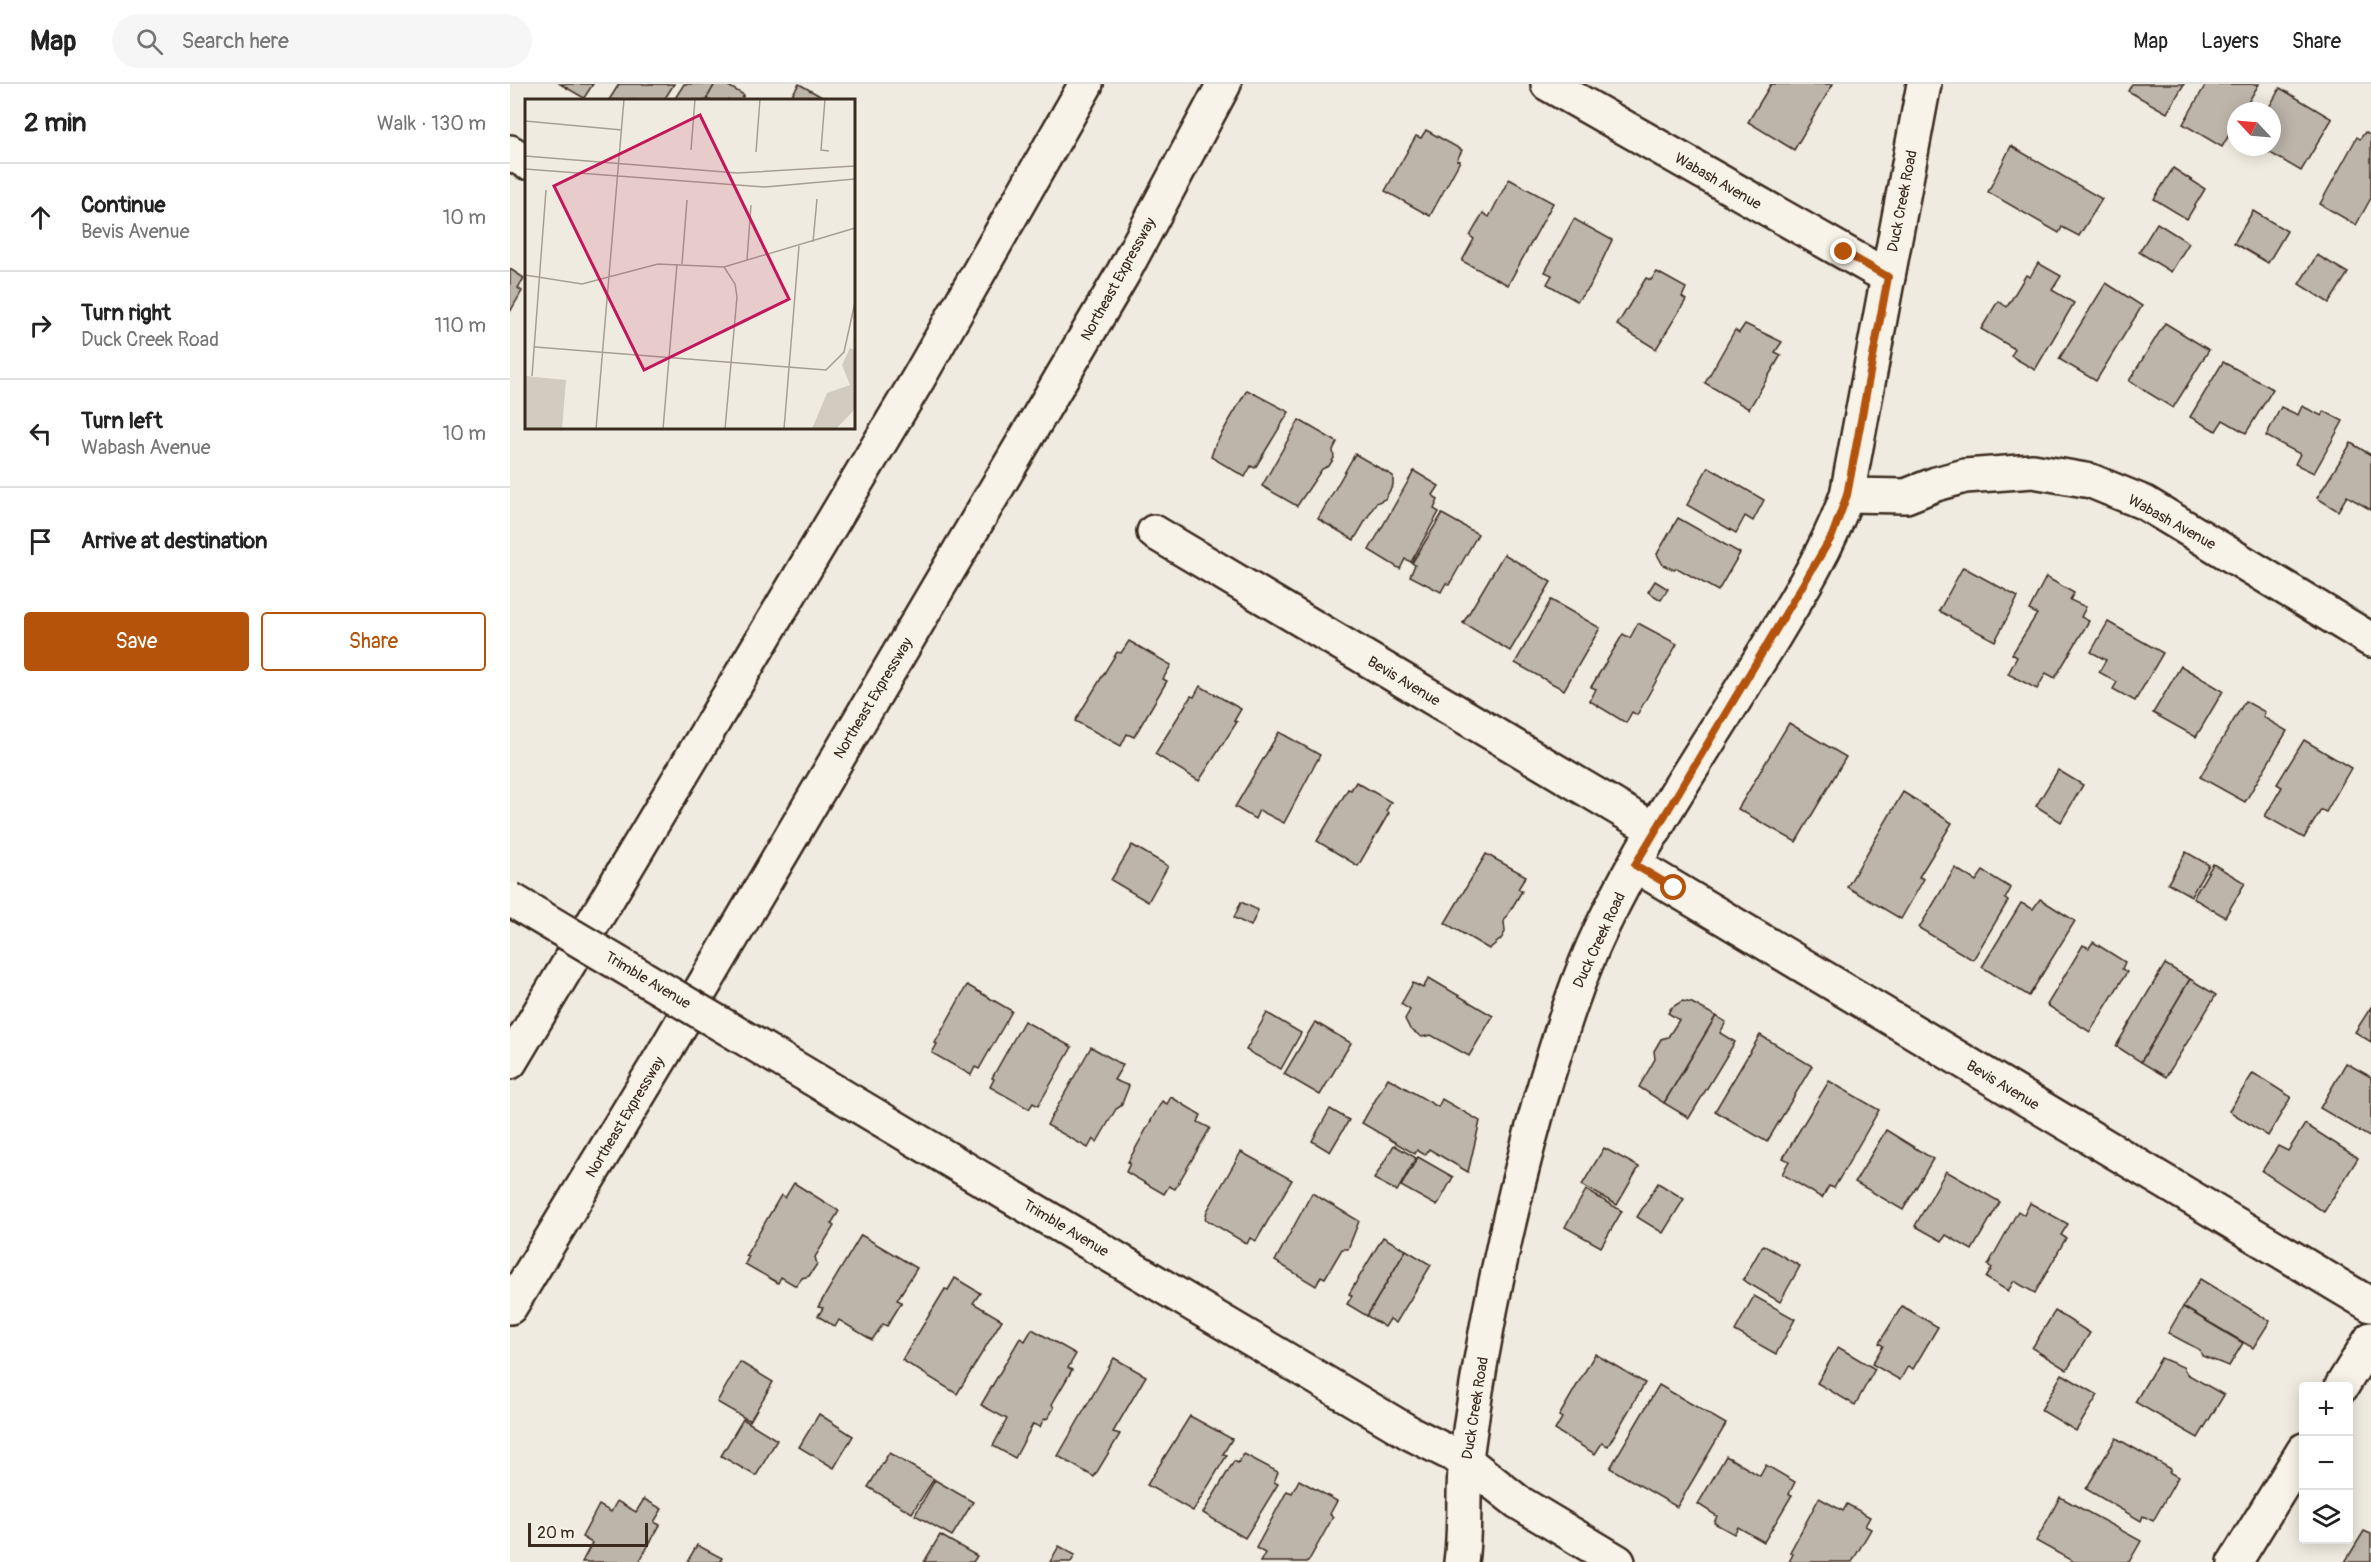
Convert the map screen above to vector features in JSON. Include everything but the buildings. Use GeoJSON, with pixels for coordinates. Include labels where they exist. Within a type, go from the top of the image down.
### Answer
{"type":"FeatureCollection","features":[{"type":"Feature","properties":{"kind":"main road"},"geometry":{"type":"LineString","coordinates":[[510,1062],[918,379],[1086,84]]}},
{"type":"Feature","properties":{"kind":"main road","name":"Northeast Expressway"},"geometry":{"type":"LineString","coordinates":[[510,1307],[667,1047],[1122,275],[1224,84]]}},
{"type":"Feature","properties":{"kind":"main road","name":"Wabash Avenue"},"geometry":{"type":"LineString","coordinates":[[1548,84],[1888,277]]}},
{"type":"Feature","properties":{"kind":"main road","name":"Duck Creek Road"},"geometry":{"type":"LineString","coordinates":[[1461,1562],[1465,1534],[1466,1461],[1496,1278],[1526,1149],[1575,991],[1602,927],[1635,865],[1802,590],[1832,536],[1847,495],[1924,84]]}},
{"type":"Feature","properties":{"kind":"main road"},"geometry":{"type":"LineString","coordinates":[[510,152],[525,161]]}},
{"type":"Feature","properties":{"kind":"main road","name":"Wabash Avenue"},"geometry":{"type":"LineString","coordinates":[[1847,495],[1906,496],[1965,476],[2032,471],[2091,481],[2145,503],[2371,640]]}},
{"type":"Feature","properties":{"kind":"main road","name":"Bevis Avenue"},"geometry":{"type":"LineString","coordinates":[[1154,532],[1655,830]]}},
{"type":"Feature","properties":{"kind":"main road","name":"Bevis Avenue"},"geometry":{"type":"LineString","coordinates":[[1635,865],[2371,1305]]}},
{"type":"Feature","properties":{"kind":"main road","name":"Trimble Avenue"},"geometry":{"type":"LineString","coordinates":[[510,899],[1410,1433],[1466,1461],[1518,1502],[1618,1562]]}},
{"type":"Feature","properties":{"kind":"main road"},"geometry":{"type":"LineString","coordinates":[[2344,1382],[2371,1339]]}},
{"type":"Feature","properties":{"kind":"main road"},"geometry":{"type":"LineString","coordinates":[[2235,1562],[2299,1458]]}},
{"type":"Feature","properties":{"kind":"route"},"geometry":{"type":"LineString","coordinates":[[1674,888],[1635,865],[1802,590],[1832,536],[1847,495],[1888,277],[1844,252]]}}]}
